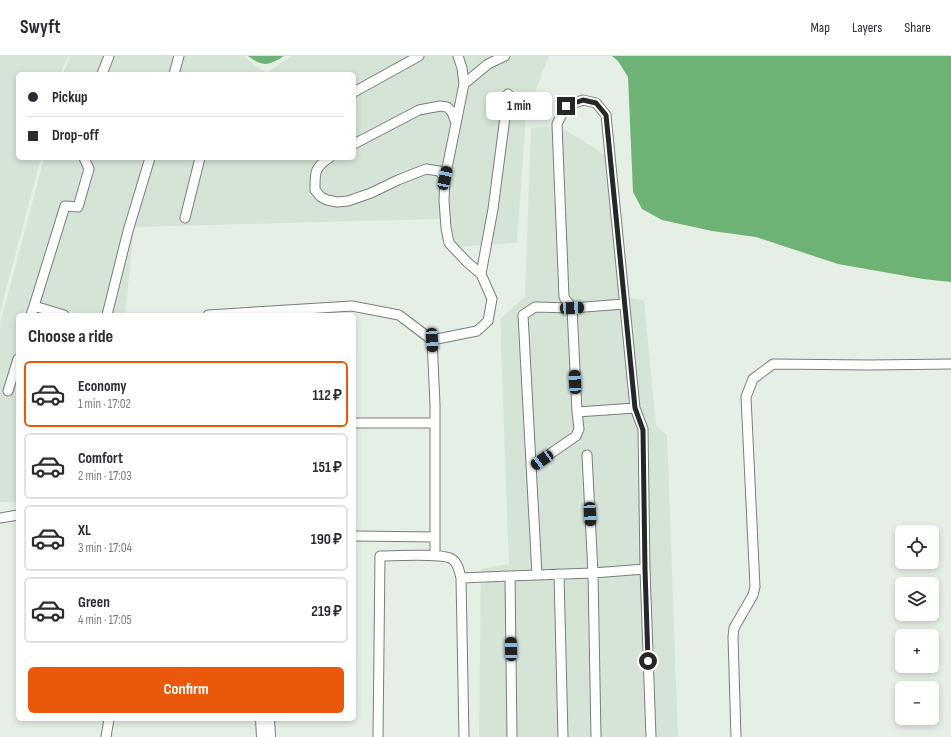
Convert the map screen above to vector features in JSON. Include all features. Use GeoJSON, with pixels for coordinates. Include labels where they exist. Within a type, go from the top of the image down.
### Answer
{"type":"FeatureCollection","features":[{"type":"Feature","properties":{"kind":"street"},"geometry":{"type":"LineString","coordinates":[[265,721],[266,737]]}},
{"type":"Feature","properties":{"kind":"lane"},"geometry":{"type":"LineString","coordinates":[[103,72],[109,56]]}},
{"type":"Feature","properties":{"kind":"lane"},"geometry":{"type":"LineString","coordinates":[[175,72],[179,56]]}},
{"type":"Feature","properties":{"kind":"lane"},"geometry":{"type":"LineString","coordinates":[[356,91],[419,56]]}},
{"type":"Feature","properties":{"kind":"lane"},"geometry":{"type":"LineString","coordinates":[[240,313],[352,306],[399,315],[432,340],[477,331],[488,322],[492,299],[481,274],[449,243],[446,228],[444,200],[445,178],[464,84],[462,68],[458,56]]}},
{"type":"Feature","properties":{"kind":"lane"},"geometry":{"type":"LineString","coordinates":[[464,84],[488,64],[505,56]]}},
{"type":"Feature","properties":{"kind":"lane"},"geometry":{"type":"LineString","coordinates":[[481,274],[493,209],[508,94]]}},
{"type":"Feature","properties":{"kind":"lane"},"geometry":{"type":"LineString","coordinates":[[531,467],[576,436],[579,429],[572,308],[564,297],[557,124],[566,106],[583,100],[596,103],[606,115],[635,408],[643,430],[645,569],[651,737]]}},
{"type":"Feature","properties":{"kind":"lane"},"geometry":{"type":"LineString","coordinates":[[356,143],[419,110],[440,106],[447,107],[452,112],[456,123]]}},
{"type":"Feature","properties":{"kind":"lane"},"geometry":{"type":"LineString","coordinates":[[32,313],[65,206],[78,207],[89,169],[85,160]]}},
{"type":"Feature","properties":{"kind":"lane"},"geometry":{"type":"LineString","coordinates":[[108,313],[128,231],[149,160]]}},
{"type":"Feature","properties":{"kind":"lane"},"geometry":{"type":"LineString","coordinates":[[185,218],[200,160]]}},
{"type":"Feature","properties":{"kind":"lane"},"geometry":{"type":"LineString","coordinates":[[326,160],[320,165],[315,172],[315,190],[321,197],[337,202],[348,201],[371,193],[426,169],[439,171],[445,178]]}},
{"type":"Feature","properties":{"kind":"lane"},"geometry":{"type":"LineString","coordinates":[[537,575],[523,315],[535,307],[572,308],[624,304]]}},
{"type":"Feature","properties":{"kind":"lane"},"geometry":{"type":"LineString","coordinates":[[34,306],[57,313]]}},
{"type":"Feature","properties":{"kind":"lane"},"geometry":{"type":"LineString","coordinates":[[432,340],[435,404],[435,555]]}},
{"type":"Feature","properties":{"kind":"lane"},"geometry":{"type":"LineString","coordinates":[[736,737],[734,628],[755,587],[746,397],[753,379],[773,364],[951,364]]}},
{"type":"Feature","properties":{"kind":"lane"},"geometry":{"type":"LineString","coordinates":[[8,391],[16,365]]}},
{"type":"Feature","properties":{"kind":"lane"},"geometry":{"type":"LineString","coordinates":[[577,412],[635,408]]}},
{"type":"Feature","properties":{"kind":"lane"},"geometry":{"type":"LineString","coordinates":[[356,423],[435,423]]}},
{"type":"Feature","properties":{"kind":"lane"},"geometry":{"type":"LineString","coordinates":[[587,455],[593,573],[596,737]]}},
{"type":"Feature","properties":{"kind":"lane"},"geometry":{"type":"LineString","coordinates":[[0,518],[16,515]]}},
{"type":"Feature","properties":{"kind":"lane"},"geometry":{"type":"LineString","coordinates":[[356,536],[434,537]]}},
{"type":"Feature","properties":{"kind":"lane"},"geometry":{"type":"LineString","coordinates":[[378,737],[380,556],[435,555],[450,558],[458,564],[461,578],[464,737]]}},
{"type":"Feature","properties":{"kind":"lane"},"geometry":{"type":"LineString","coordinates":[[461,578],[475,576],[593,573],[645,569]]}},
{"type":"Feature","properties":{"kind":"lane"},"geometry":{"type":"LineString","coordinates":[[559,574],[563,737]]}},
{"type":"Feature","properties":{"kind":"lane"},"geometry":{"type":"LineString","coordinates":[[510,576],[512,737]]}},
{"type":"Feature","properties":{"kind":"lane"},"geometry":{"type":"LineString","coordinates":[[106,737],[109,721]]}},
{"type":"Feature","properties":{"kind":"shaded area"},"geometry":{"type":"Polygon","coordinates":[[[0,56],[68,56],[61,72],[16,72],[16,160],[40,160],[0,312],[0,56]]]}},
{"type":"Feature","properties":{"kind":"shaded area"},"geometry":{"type":"Polygon","coordinates":[[[70,56],[243,56],[265,72],[64,72],[70,56]]]}},
{"type":"Feature","properties":{"kind":"shaded area"},"geometry":{"type":"Polygon","coordinates":[[[248,56],[284,56],[274,62],[266,64],[258,62],[248,56]]]}},
{"type":"Feature","properties":{"kind":"shaded area"},"geometry":{"type":"Polygon","coordinates":[[[292,56],[549,56],[526,115],[517,243],[453,247],[441,240],[441,219],[134,227],[125,313],[16,313],[16,502],[0,502],[0,325],[43,160],[356,160],[356,72],[268,72],[292,56]]]}},
{"type":"Feature","properties":{"kind":"shaded area"},"geometry":{"type":"Polygon","coordinates":[[[612,56],[951,56],[951,282],[923,279],[838,264],[756,237],[712,231],[662,220],[642,209],[633,192],[628,77],[618,61],[612,56]]]}},
{"type":"Feature","properties":{"kind":"shaded area"},"geometry":{"type":"Polygon","coordinates":[[[560,127],[612,159],[624,298],[644,300],[656,425],[667,435],[678,737],[479,737],[481,569],[509,564],[500,319],[525,297],[531,128],[560,127]]]}},
{"type":"Feature","properties":{"kind":"route"},"geometry":{"type":"LineString","coordinates":[[566,106],[583,100],[596,103],[606,115],[635,408],[643,430],[648,661]]}}]}
